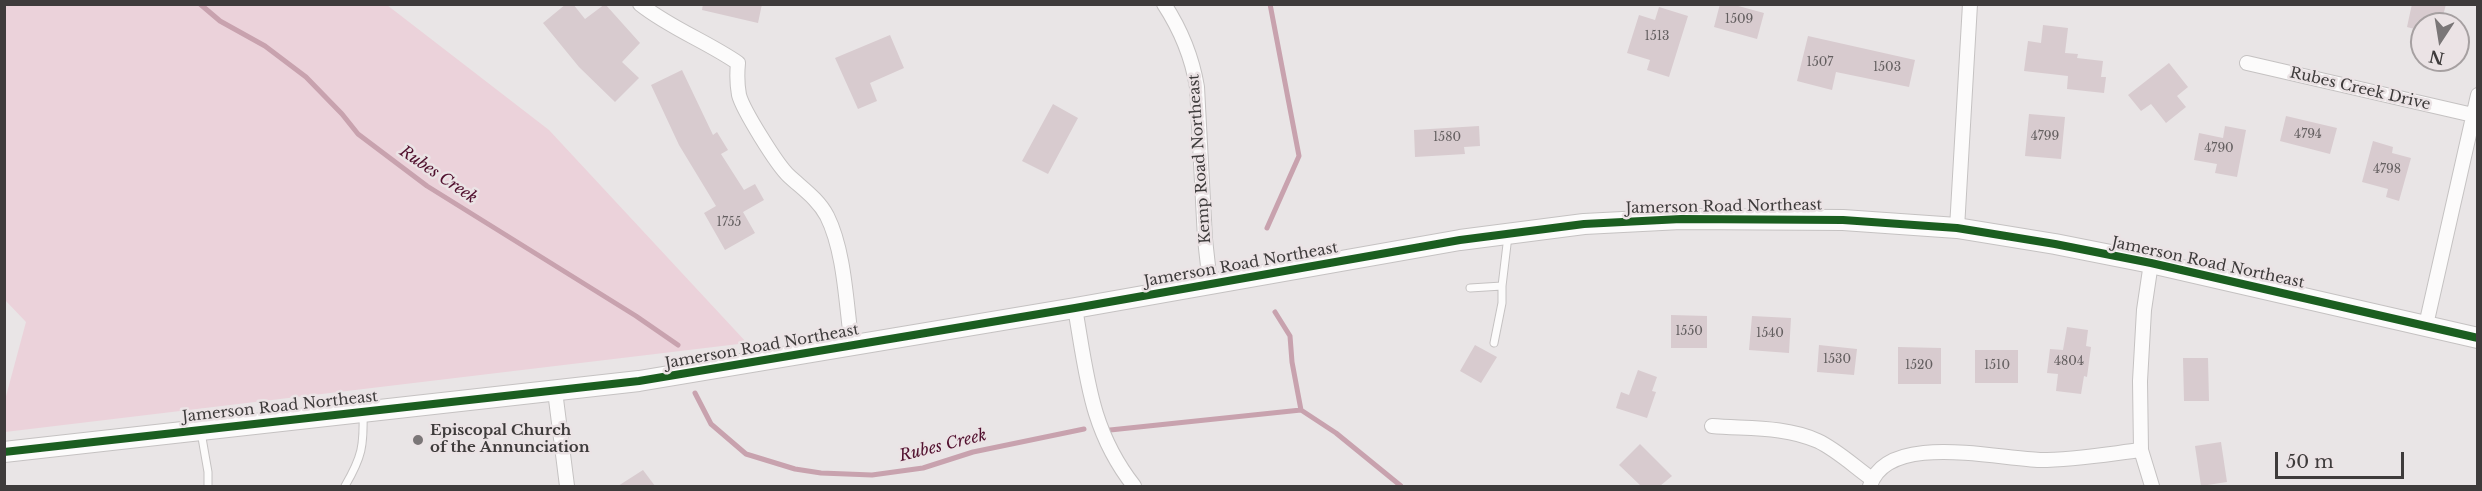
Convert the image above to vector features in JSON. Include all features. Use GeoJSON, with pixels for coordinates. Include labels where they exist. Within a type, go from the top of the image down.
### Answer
{"type":"FeatureCollection","features":[{"type":"Feature","properties":{"kind":"street"},"geometry":{"type":"LineString","coordinates":[[640,4],[665,22],[714,46],[738,63],[740,97],[769,148],[789,176],[820,205],[830,222],[839,251],[852,346]]}},
{"type":"Feature","properties":{"kind":"street","name":"Kemp Road Northeast"},"geometry":{"type":"LineString","coordinates":[[1164,4],[1186,44],[1197,87],[1205,239],[1210,284]]}},
{"type":"Feature","properties":{"kind":"street"},"geometry":{"type":"LineString","coordinates":[[1957,228],[1970,4]]}},
{"type":"Feature","properties":{"kind":"street","name":"Rubes Creek Drive"},"geometry":{"type":"LineString","coordinates":[[2247,63],[2473,115]]}},
{"type":"Feature","properties":{"kind":"street"},"geometry":{"type":"LineString","coordinates":[[2426,325],[2478,95]]}},
{"type":"Feature","properties":{"kind":"street","name":"Jamerson Road Northeast"},"geometry":{"type":"LineString","coordinates":[[4,452],[639,381],[1508,233],[1584,224],[1717,218],[1843,220],[1957,228],[2151,263],[2478,338]]}},
{"type":"Feature","properties":{"kind":"street"},"geometry":{"type":"LineString","coordinates":[[2151,263],[2141,347],[2141,450],[2152,486]]}},
{"type":"Feature","properties":{"kind":"street"},"geometry":{"type":"LineString","coordinates":[[1075,308],[1090,398],[1099,429],[1111,455],[1134,486]]}},
{"type":"Feature","properties":{"kind":"street"},"geometry":{"type":"LineString","coordinates":[[555,391],[567,486]]}},
{"type":"Feature","properties":{"kind":"street"},"geometry":{"type":"LineString","coordinates":[[1712,426],[1779,430],[1800,434],[1821,442],[1871,483],[1883,465],[1903,456],[1953,453],[2040,460],[2141,450]]}},
{"type":"Feature","properties":{"kind":"lane"},"geometry":{"type":"LineString","coordinates":[[1494,343],[1502,303],[1508,233]]}},
{"type":"Feature","properties":{"kind":"lane"},"geometry":{"type":"LineString","coordinates":[[1470,288],[1502,286]]}},
{"type":"Feature","properties":{"kind":"lane"},"geometry":{"type":"LineString","coordinates":[[345,486],[357,466],[364,443],[363,411]]}},
{"type":"Feature","properties":{"kind":"lane"},"geometry":{"type":"LineString","coordinates":[[201,429],[208,486]]}},
{"type":"Feature","properties":{"kind":"shaded area"},"geometry":{"type":"Polygon","coordinates":[[[5,4],[387,5],[549,130],[747,343],[5,432],[5,400],[26,322],[5,300],[5,4]]]}},
{"type":"Feature","properties":{"kind":"building"},"geometry":{"type":"Polygon","coordinates":[[[566,4],[573,4],[585,19],[605,4],[640,43],[622,62],[639,78],[615,102],[579,67],[543,23],[566,4]]]}},
{"type":"Feature","properties":{"kind":"building"},"geometry":{"type":"Polygon","coordinates":[[[703,4],[762,4],[758,23],[702,10],[703,4]]]}},
{"type":"Feature","properties":{"kind":"building"},"geometry":{"type":"Polygon","coordinates":[[[1720,4],[1731,4],[1764,13],[1757,39],[1714,27],[1720,4]]]}},
{"type":"Feature","properties":{"kind":"building"},"geometry":{"type":"Polygon","coordinates":[[[2412,4],[2446,4],[2444,12],[2410,12],[2412,4]]]}},
{"type":"Feature","properties":{"kind":"building"},"geometry":{"type":"Polygon","coordinates":[[[1659,7],[1688,16],[1669,77],[1647,70],[1650,60],[1627,53],[1639,15],[1655,20],[1659,7]]]}},
{"type":"Feature","properties":{"kind":"building"},"geometry":{"type":"Polygon","coordinates":[[[2043,25],[2068,28],[2065,53],[2078,54],[2077,58],[2103,61],[2101,77],[2106,77],[2104,93],[2067,89],[2068,76],[2024,71],[2028,41],[2041,43],[2043,25]]]}},
{"type":"Feature","properties":{"kind":"building"},"geometry":{"type":"Polygon","coordinates":[[[890,35],[904,68],[870,83],[877,101],[858,109],[835,58],[890,35]]]}},
{"type":"Feature","properties":{"kind":"building"},"geometry":{"type":"Polygon","coordinates":[[[1808,36],[1915,60],[1909,87],[1836,72],[1832,90],[1797,81],[1808,36]]]}},
{"type":"Feature","properties":{"kind":"building"},"geometry":{"type":"Polygon","coordinates":[[[2169,63],[2188,87],[2177,96],[2186,107],[2166,123],[2151,104],[2141,111],[2128,95],[2169,63]]]}},
{"type":"Feature","properties":{"kind":"building"},"geometry":{"type":"Polygon","coordinates":[[[682,70],[713,135],[717,132],[728,150],[721,154],[744,190],[755,184],[764,200],[743,212],[755,233],[725,250],[704,213],[716,206],[679,145],[651,85],[682,70]]]}},
{"type":"Feature","properties":{"kind":"building"},"geometry":{"type":"Polygon","coordinates":[[[1053,104],[1078,118],[1048,174],[1022,161],[1053,104]]]}},
{"type":"Feature","properties":{"kind":"building"},"geometry":{"type":"Polygon","coordinates":[[[2029,114],[2065,117],[2061,159],[2025,156],[2029,114]]]}},
{"type":"Feature","properties":{"kind":"building"},"geometry":{"type":"Polygon","coordinates":[[[2286,116],[2337,128],[2330,154],[2280,141],[2286,116]]]}},
{"type":"Feature","properties":{"kind":"building"},"geometry":{"type":"Polygon","coordinates":[[[1479,126],[1480,146],[1464,147],[1465,154],[1415,157],[1414,130],[1479,126]]]}},
{"type":"Feature","properties":{"kind":"building"},"geometry":{"type":"Polygon","coordinates":[[[2225,126],[2246,130],[2237,177],[2215,173],[2217,164],[2194,160],[2199,133],[2223,138],[2225,126]]]}},
{"type":"Feature","properties":{"kind":"building"},"geometry":{"type":"Polygon","coordinates":[[[2373,141],[2393,147],[2392,153],[2411,158],[2399,201],[2386,197],[2388,189],[2362,182],[2373,141]]]}},
{"type":"Feature","properties":{"kind":"building"},"geometry":{"type":"Polygon","coordinates":[[[1671,315],[1707,316],[1707,348],[1671,348],[1671,315]]]}},
{"type":"Feature","properties":{"kind":"building"},"geometry":{"type":"Polygon","coordinates":[[[1752,316],[1791,318],[1789,353],[1749,350],[1752,316]]]}},
{"type":"Feature","properties":{"kind":"building"},"geometry":{"type":"Polygon","coordinates":[[[2067,327],[2088,330],[2086,346],[2091,347],[2087,377],[2084,376],[2081,394],[2056,391],[2058,374],[2047,373],[2050,349],[2063,350],[2067,327]]]}},
{"type":"Feature","properties":{"kind":"building"},"geometry":{"type":"Polygon","coordinates":[[[1475,345],[1497,357],[1481,383],[1460,371],[1475,345]]]}},
{"type":"Feature","properties":{"kind":"building"},"geometry":{"type":"Polygon","coordinates":[[[1819,345],[1857,349],[1854,375],[1817,372],[1819,345]]]}},
{"type":"Feature","properties":{"kind":"building"},"geometry":{"type":"Polygon","coordinates":[[[1898,347],[1941,348],[1941,384],[1898,384],[1898,347]]]}},
{"type":"Feature","properties":{"kind":"building"},"geometry":{"type":"Polygon","coordinates":[[[1975,350],[2018,350],[2018,383],[1975,383],[1975,350]]]}},
{"type":"Feature","properties":{"kind":"building"},"geometry":{"type":"Polygon","coordinates":[[[2183,358],[2208,358],[2209,401],[2184,401],[2183,358]]]}},
{"type":"Feature","properties":{"kind":"building"},"geometry":{"type":"Polygon","coordinates":[[[1638,370],[1657,377],[1652,391],[1656,392],[1647,418],[1616,408],[1621,392],[1629,395],[1638,370]]]}},
{"type":"Feature","properties":{"kind":"building"},"geometry":{"type":"Polygon","coordinates":[[[2221,442],[2227,482],[2201,486],[2195,446],[2221,442]]]}},
{"type":"Feature","properties":{"kind":"building"},"geometry":{"type":"Polygon","coordinates":[[[1640,444],[1672,476],[1660,486],[1641,486],[1619,465],[1640,444]]]}},
{"type":"Feature","properties":{"kind":"building"},"geometry":{"type":"Polygon","coordinates":[[[643,470],[655,486],[618,486],[643,470]]]}},
{"type":"Feature","properties":{"kind":"waterway","name":"Rubes Creek"},"geometry":{"type":"LineString","coordinates":[[200,4],[220,21],[265,46],[306,77],[358,134],[427,186],[636,316],[678,345]]}},
{"type":"Feature","properties":{"kind":"waterway"},"geometry":{"type":"LineString","coordinates":[[1267,228],[1299,156],[1270,4]]}},
{"type":"Feature","properties":{"kind":"waterway"},"geometry":{"type":"LineString","coordinates":[[1275,312],[1290,336],[1292,362],[1301,410]]}},
{"type":"Feature","properties":{"kind":"waterway","name":"Rubes Creek"},"geometry":{"type":"LineString","coordinates":[[695,393],[711,424],[746,454],[795,469],[821,473],[872,475],[923,468],[973,452],[1084,429]]}},
{"type":"Feature","properties":{"kind":"waterway","name":"Rubes Creek"},"geometry":{"type":"LineString","coordinates":[[1110,430],[1301,410],[1336,433],[1401,486]]}},
{"type":"Feature","properties":{"kind":"cycle path"},"geometry":{"type":"LineString","coordinates":[[4,452],[639,381],[1075,308],[1460,240],[1584,224],[1681,219],[1843,220],[1957,228],[2151,263],[2478,338]]}},
{"type":"Feature","properties":{"kind":"place","name":"Episcopal Church of the Annunciation"},"geometry":{"type":"Point","coordinates":[418,440]}}]}
